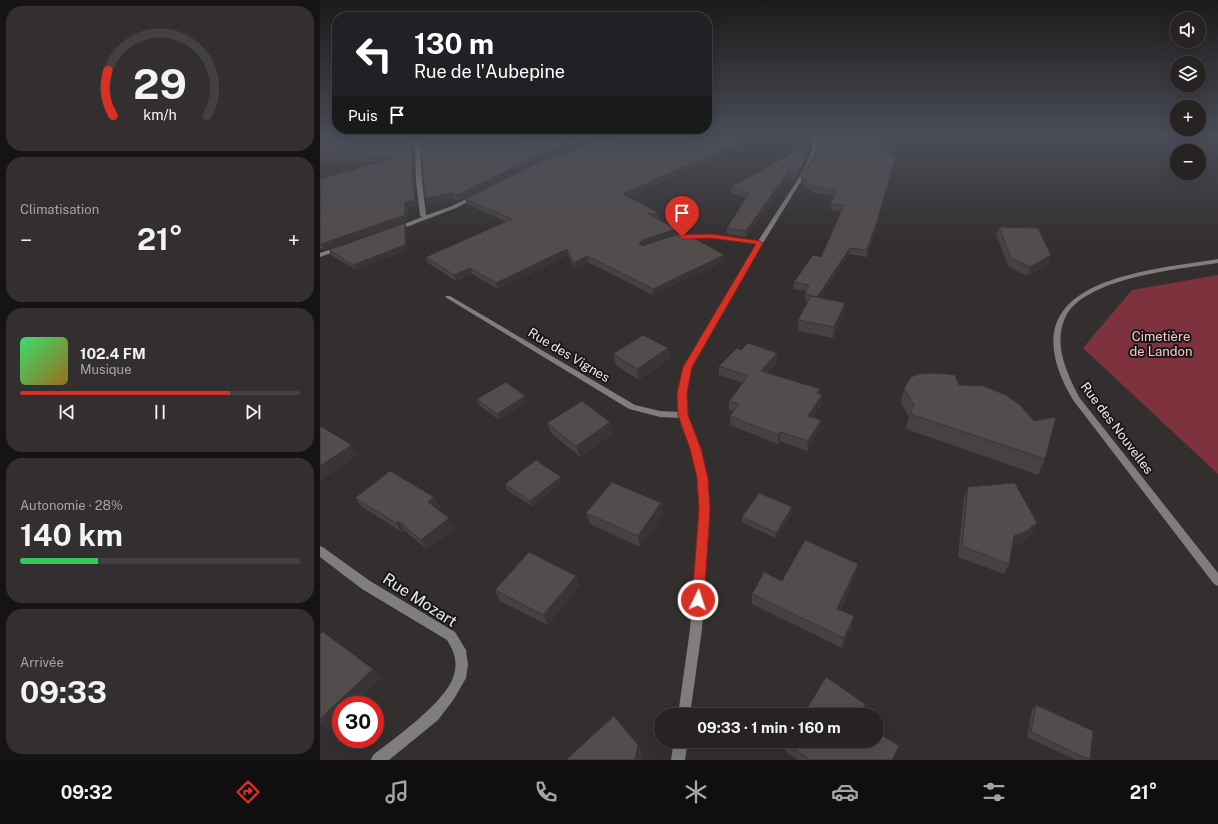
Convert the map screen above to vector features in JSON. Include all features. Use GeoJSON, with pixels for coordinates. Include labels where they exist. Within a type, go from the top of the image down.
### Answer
{"type":"FeatureCollection","features":[{"type":"Feature","properties":{"kind":"street"},"geometry":{"type":"LineString","coordinates":[[419,170],[423,215],[426,218]]}},
{"type":"Feature","properties":{"kind":"street"},"geometry":{"type":"LineString","coordinates":[[685,708],[696,629],[704,510],[703,478],[696,449],[683,415],[682,393],[688,367],[760,243],[806,170]]}},
{"type":"Feature","properties":{"kind":"street"},"geometry":{"type":"LineString","coordinates":[[393,230],[426,218],[482,194]]}},
{"type":"Feature","properties":{"kind":"street"},"geometry":{"type":"LineString","coordinates":[[673,238],[711,236],[760,243]]}},
{"type":"Feature","properties":{"kind":"street"},"geometry":{"type":"LineString","coordinates":[[320,255],[349,245]]}},
{"type":"Feature","properties":{"kind":"street","name":"Rue des Nouvelles"},"geometry":{"type":"LineString","coordinates":[[1218,262],[1131,277],[1107,284],[1085,293],[1071,304],[1062,317],[1057,345],[1059,361],[1076,398],[1218,582]]}},
{"type":"Feature","properties":{"kind":"street","name":"Rue des Vignes"},"geometry":{"type":"LineString","coordinates":[[448,297],[632,407],[660,414],[683,415]]}},
{"type":"Feature","properties":{"kind":"street","name":"Rue Mozart"},"geometry":{"type":"LineString","coordinates":[[320,551],[366,585],[450,636],[460,650],[462,665],[460,678],[450,695],[433,715],[378,760]]}},
{"type":"Feature","properties":{"kind":"street"},"geometry":{"type":"LineString","coordinates":[[678,760],[680,748]]}},
{"type":"Feature","properties":{"kind":"green space","name":"Cimetière de Landon"},"geometry":{"type":"Polygon","coordinates":[[[1218,275],[1218,474],[1083,348],[1132,290],[1218,275]]]}},
{"type":"Feature","properties":{"kind":"building"},"geometry":{"type":"Polygon","coordinates":[[[349,170],[412,170],[415,200],[405,202],[405,215],[320,244],[320,179],[349,170]]]}},
{"type":"Feature","properties":{"kind":"building"},"geometry":{"type":"Polygon","coordinates":[[[422,170],[507,170],[457,195],[452,193],[425,198],[422,170]]]}},
{"type":"Feature","properties":{"kind":"building"},"geometry":{"type":"Polygon","coordinates":[[[523,170],[676,170],[623,194],[657,212],[657,214],[647,213],[676,229],[643,240],[639,243],[642,246],[685,233],[724,255],[653,289],[587,256],[574,263],[567,249],[496,283],[470,268],[454,275],[426,257],[512,219],[465,199],[523,170]]]}},
{"type":"Feature","properties":{"kind":"building"},"geometry":{"type":"Polygon","coordinates":[[[761,170],[799,170],[796,175],[789,171],[746,231],[727,228],[749,193],[731,187],[761,170]]]}},
{"type":"Feature","properties":{"kind":"building"},"geometry":{"type":"Polygon","coordinates":[[[805,170],[892,170],[867,250],[850,248],[817,297],[805,293],[809,285],[794,282],[813,255],[821,257],[844,205],[831,204],[836,191],[815,187],[801,178],[805,170]]]}},
{"type":"Feature","properties":{"kind":"building"},"geometry":{"type":"Polygon","coordinates":[[[405,223],[405,245],[353,265],[329,250],[405,223]]]}},
{"type":"Feature","properties":{"kind":"building"},"geometry":{"type":"Polygon","coordinates":[[[999,227],[1038,228],[1051,255],[1030,267],[1011,258],[999,227]]]}},
{"type":"Feature","properties":{"kind":"building"},"geometry":{"type":"Polygon","coordinates":[[[811,296],[845,303],[834,327],[798,320],[811,296]]]}},
{"type":"Feature","properties":{"kind":"building"},"geometry":{"type":"Polygon","coordinates":[[[643,335],[668,348],[637,369],[613,354],[643,335]]]}},
{"type":"Feature","properties":{"kind":"building"},"geometry":{"type":"Polygon","coordinates":[[[748,343],[777,353],[761,371],[820,389],[817,393],[822,395],[808,416],[821,420],[808,441],[780,432],[778,435],[730,416],[739,404],[729,401],[748,376],[719,366],[737,348],[741,350],[748,343]]]}},
{"type":"Feature","properties":{"kind":"building"},"geometry":{"type":"Polygon","coordinates":[[[936,373],[955,375],[959,385],[983,386],[1006,395],[1020,405],[1034,421],[1056,417],[1045,459],[910,414],[914,405],[904,388],[911,377],[918,374],[936,373]]]}},
{"type":"Feature","properties":{"kind":"building"},"geometry":{"type":"Polygon","coordinates":[[[506,382],[525,396],[497,414],[477,399],[506,382]]]}},
{"type":"Feature","properties":{"kind":"building"},"geometry":{"type":"Polygon","coordinates":[[[582,401],[610,422],[576,446],[547,423],[582,401]]]}},
{"type":"Feature","properties":{"kind":"building"},"geometry":{"type":"Polygon","coordinates":[[[320,426],[352,445],[320,466],[320,426]]]}},
{"type":"Feature","properties":{"kind":"building"},"geometry":{"type":"Polygon","coordinates":[[[536,460],[561,477],[530,501],[505,484],[536,460]]]}},
{"type":"Feature","properties":{"kind":"building"},"geometry":{"type":"Polygon","coordinates":[[[390,471],[434,497],[428,502],[449,518],[421,540],[398,521],[396,523],[355,498],[390,471]]]}},
{"type":"Feature","properties":{"kind":"building"},"geometry":{"type":"Polygon","coordinates":[[[612,482],[661,503],[638,536],[586,513],[612,482]]]}},
{"type":"Feature","properties":{"kind":"building"},"geometry":{"type":"Polygon","coordinates":[[[1015,483],[1037,523],[1025,532],[1014,536],[1009,564],[962,546],[968,487],[1015,483]]]}},
{"type":"Feature","properties":{"kind":"building"},"geometry":{"type":"Polygon","coordinates":[[[759,493],[792,507],[776,533],[742,517],[759,493]]]}},
{"type":"Feature","properties":{"kind":"building"},"geometry":{"type":"Polygon","coordinates":[[[805,540],[858,564],[837,609],[854,616],[844,638],[752,594],[764,572],[782,581],[805,540]]]}},
{"type":"Feature","properties":{"kind":"building"},"geometry":{"type":"Polygon","coordinates":[[[529,552],[576,576],[543,615],[495,590],[529,552]]]}},
{"type":"Feature","properties":{"kind":"building"},"geometry":{"type":"Polygon","coordinates":[[[323,632],[373,669],[344,696],[332,696],[332,708],[320,719],[320,634],[323,632]]]}},
{"type":"Feature","properties":{"kind":"building"},"geometry":{"type":"Polygon","coordinates":[[[826,677],[865,704],[862,708],[807,708],[826,677]]]}},
{"type":"Feature","properties":{"kind":"building"},"geometry":{"type":"Polygon","coordinates":[[[1036,705],[1093,731],[1090,760],[1031,732],[1036,705]]]}},
{"type":"Feature","properties":{"kind":"building"},"geometry":{"type":"Polygon","coordinates":[[[614,716],[638,745],[635,760],[566,760],[614,716]]]}},
{"type":"Feature","properties":{"kind":"building"},"geometry":{"type":"Polygon","coordinates":[[[884,736],[899,746],[892,760],[810,760],[793,748],[884,748],[884,736]]]}},
{"type":"Feature","properties":{"kind":"route"},"geometry":{"type":"LineString","coordinates":[[682,237],[711,236],[760,243],[688,367],[682,393],[683,415],[696,449],[703,478],[704,510],[698,600]]}}]}
